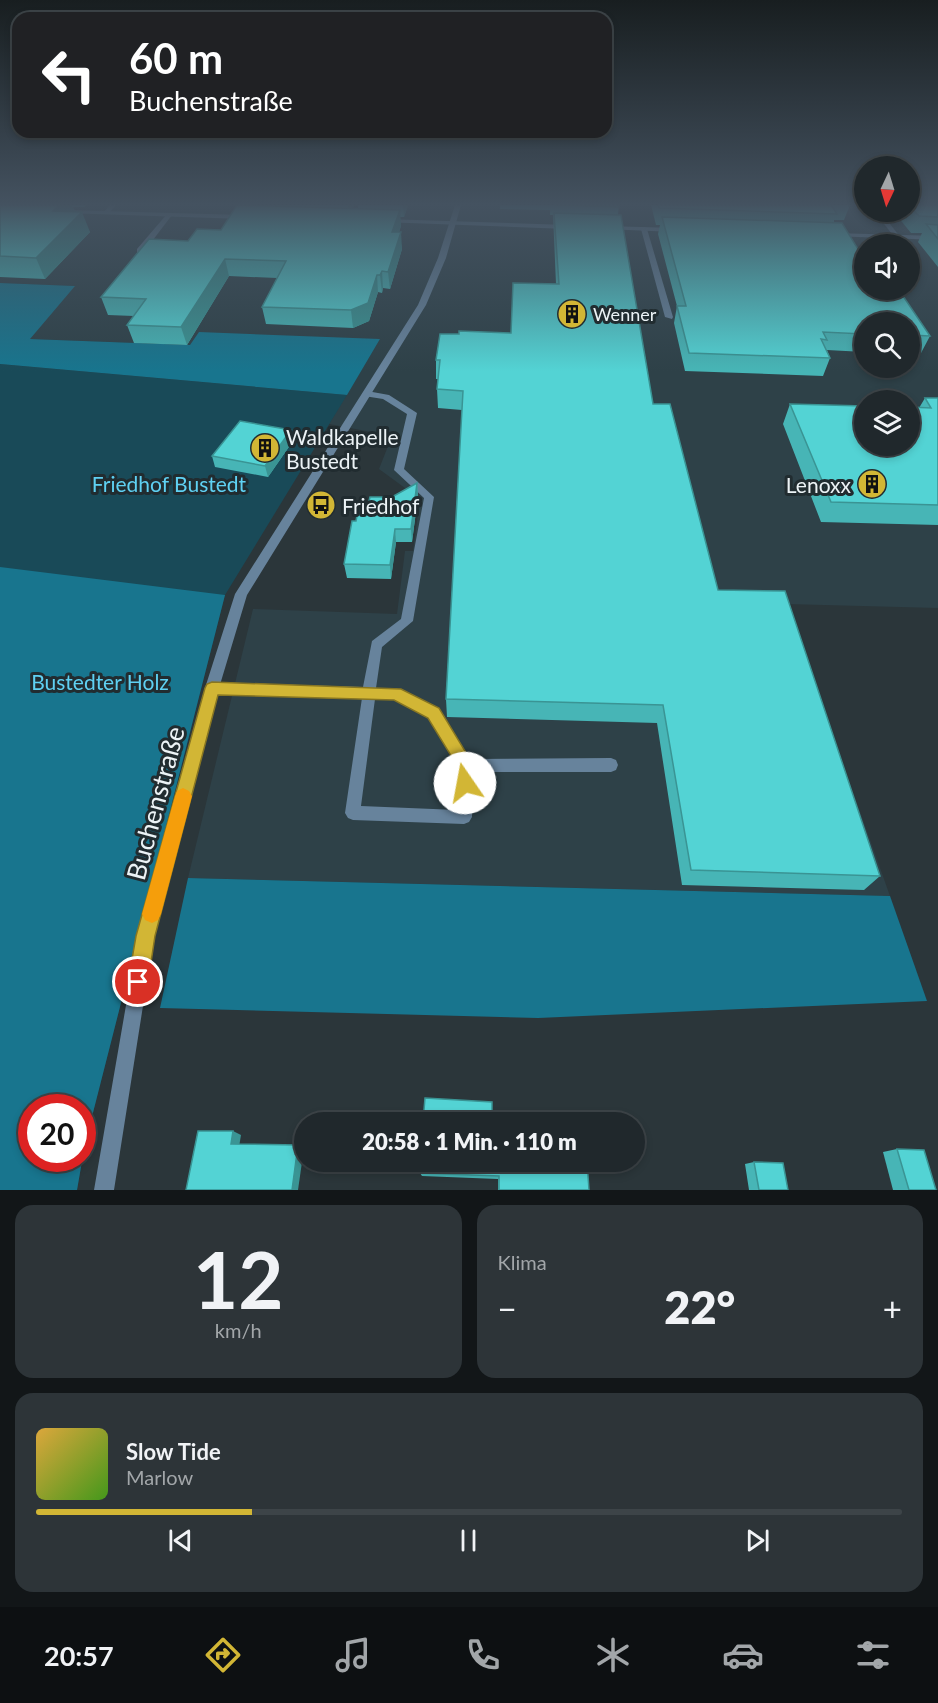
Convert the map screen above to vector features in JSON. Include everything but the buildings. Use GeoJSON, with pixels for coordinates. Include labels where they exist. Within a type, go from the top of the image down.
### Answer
{"type":"FeatureCollection","features":[{"type":"Feature","properties":{"kind":"street","name":"Buchenstraße"},"geometry":{"type":"LineString","coordinates":[[104,1190],[146,936],[212,688],[241,594],[422,305],[441,261]]}},
{"type":"Feature","properties":{"kind":"street"},"geometry":{"type":"LineString","coordinates":[[653,261],[669,317]]}},
{"type":"Feature","properties":{"kind":"street"},"geometry":{"type":"LineString","coordinates":[[212,688],[369,693],[396,694],[434,713],[466,766],[464,817],[353,813],[369,693],[376,645],[407,621],[429,497],[399,470],[412,413],[386,397],[367,395]]}},
{"type":"Feature","properties":{"kind":"street"},"geometry":{"type":"LineString","coordinates":[[466,766],[611,765]]}},
{"type":"Feature","properties":{"kind":"shaded area"},"geometry":{"type":"Polygon","coordinates":[[[0,261],[854,261],[854,300],[920,300],[920,261],[938,261],[938,608],[786,604],[890,896],[188,878],[253,609],[397,614],[405,551],[413,551],[420,499],[379,469],[392,436],[329,424],[380,339],[190,345],[29,339],[74,286],[0,283],[0,261]]]}},
{"type":"Feature","properties":{"kind":"green space"},"geometry":{"type":"Polygon","coordinates":[[[0,283],[75,286],[30,339],[190,345],[199,332],[380,339],[347,395],[0,364],[0,283]]]}},
{"type":"Feature","properties":{"kind":"green space","name":"Friedhof Bustedt"},"geometry":{"type":"Polygon","coordinates":[[[0,364],[347,395],[225,595],[96,1101],[96,1094],[18,1094],[18,1172],[80,1172],[77,1190],[0,1190],[0,364]]]}},
{"type":"Feature","properties":{"kind":"green space","name":"Bustedter Holz"},"geometry":{"type":"Polygon","coordinates":[[[0,567],[225,595],[96,1101],[96,1094],[18,1094],[18,1172],[80,1172],[77,1190],[0,1190],[0,567]]]}},
{"type":"Feature","properties":{"kind":"green space"},"geometry":{"type":"Polygon","coordinates":[[[188,878],[890,896],[927,1001],[538,1018],[160,1008],[188,878]]]}},
{"type":"Feature","properties":{"kind":"slow traffic"},"geometry":{"type":"LineString","coordinates":[[152,914],[183,796]]}},
{"type":"Feature","properties":{"kind":"place","name":"Wenner"},"geometry":{"type":"Point","coordinates":[572,314]}},
{"type":"Feature","properties":{"kind":"place","name":"Waldkapelle Bustedt"},"geometry":{"type":"Point","coordinates":[265,448]}},
{"type":"Feature","properties":{"kind":"place","name":"Lenoxx"},"geometry":{"type":"Point","coordinates":[872,484]}},
{"type":"Feature","properties":{"kind":"place","name":"Friedhof"},"geometry":{"type":"Point","coordinates":[321,505]}},
{"type":"Feature","properties":{"kind":"route"},"geometry":{"type":"LineString","coordinates":[[138,982],[146,936],[212,688],[396,694],[434,713],[466,766],[465,783]]}}]}
